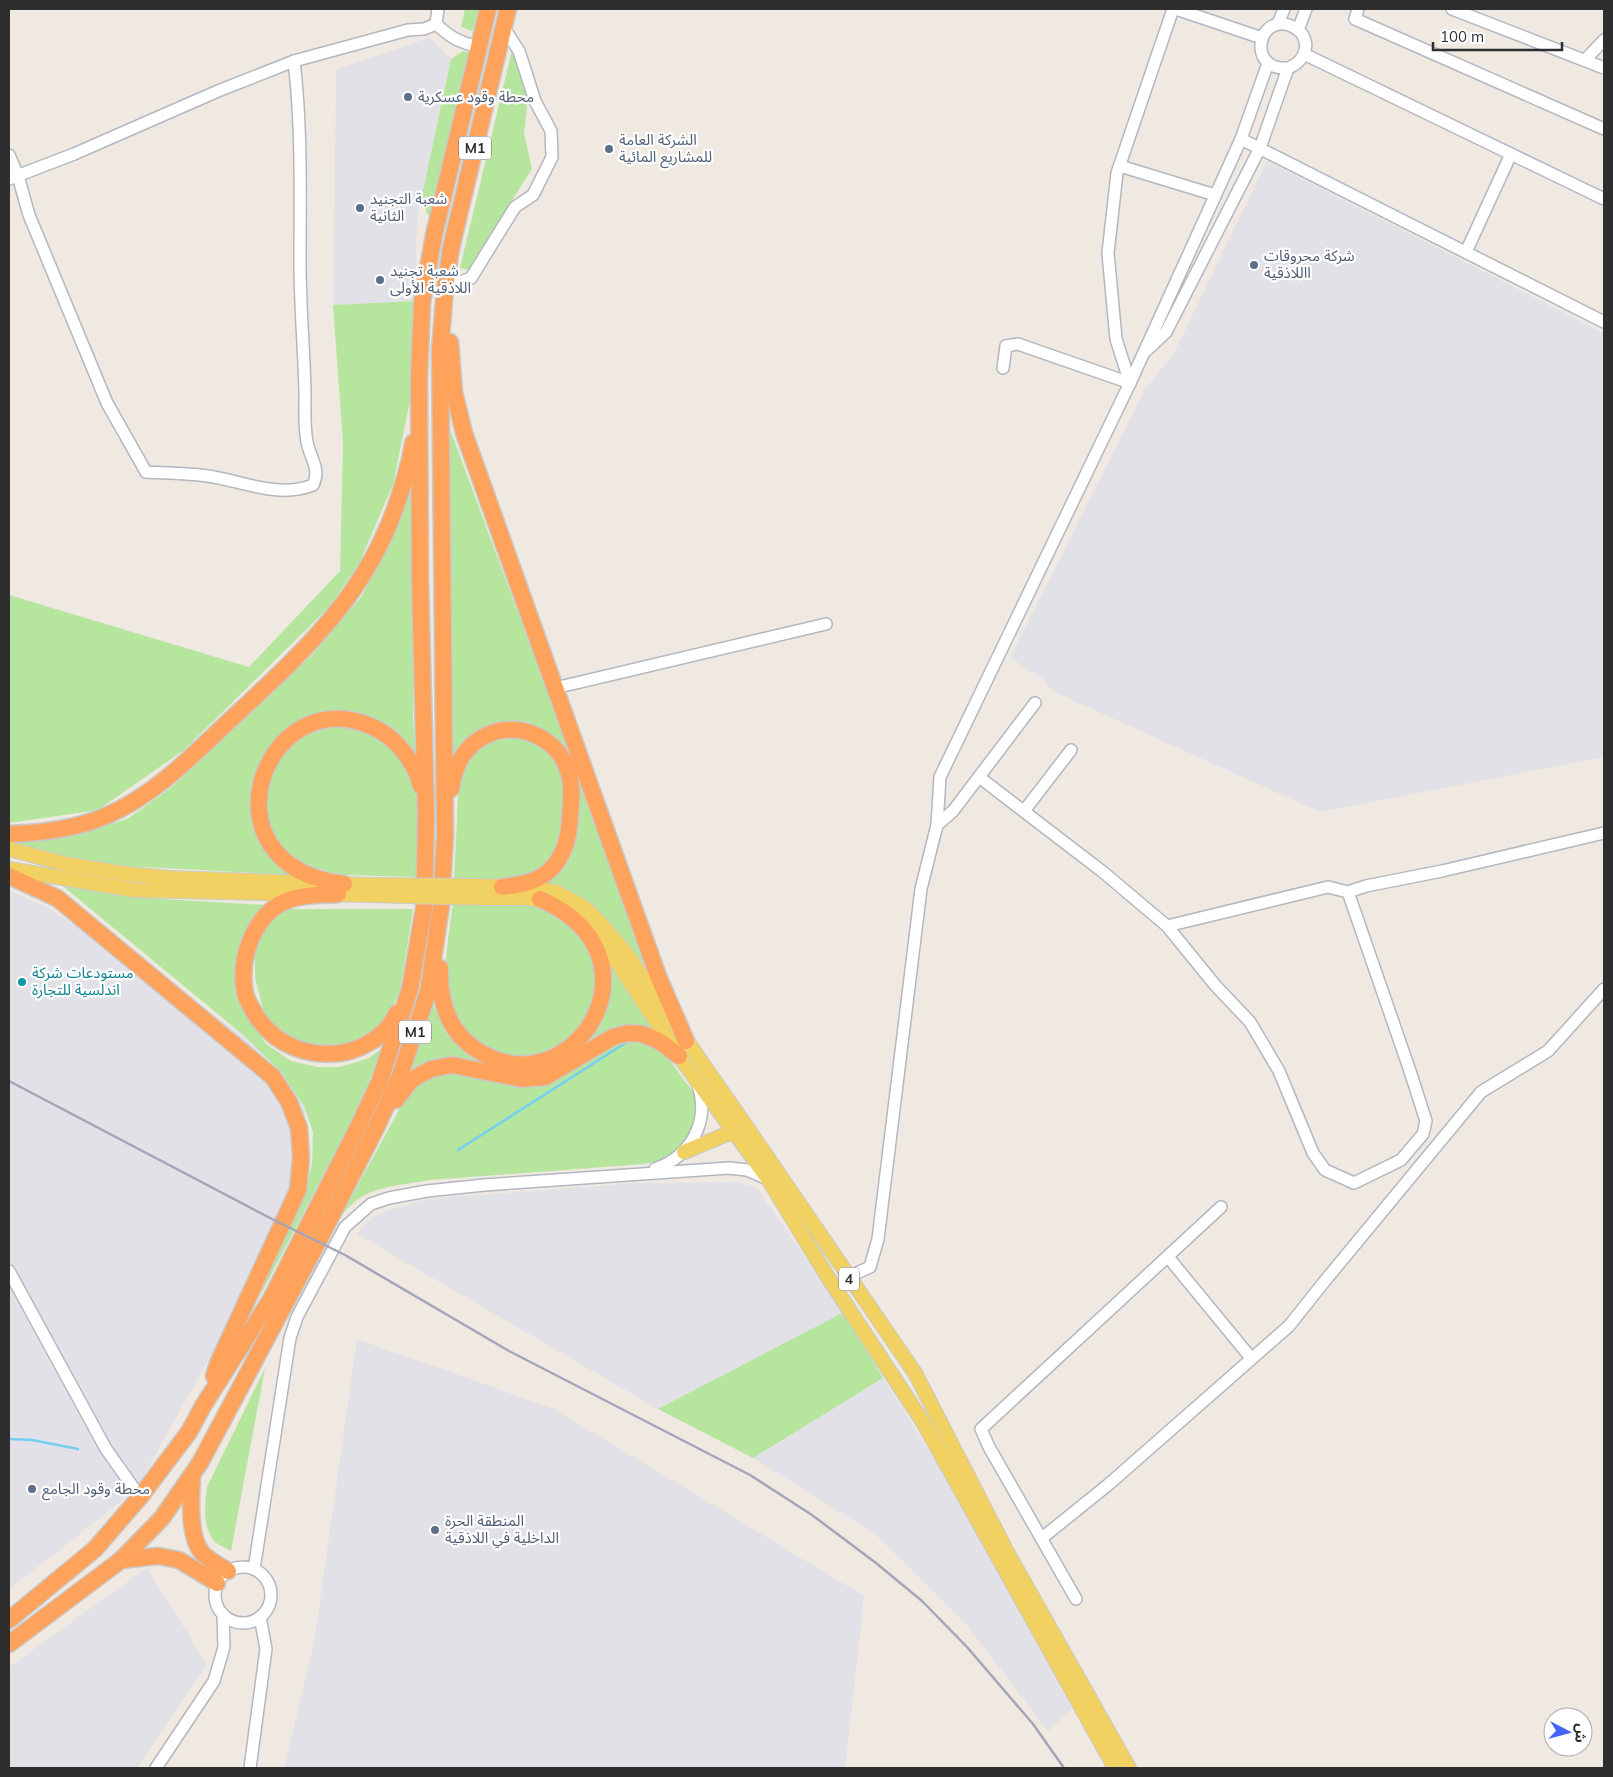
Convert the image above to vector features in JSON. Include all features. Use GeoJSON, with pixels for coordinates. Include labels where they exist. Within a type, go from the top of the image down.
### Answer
{"type":"FeatureCollection","features":[{"type":"Feature","properties":{"kind":"highway","name":"M1"},"geometry":{"type":"LineString","coordinates":[[9,1620],[96,1549],[140,1497],[189,1432],[203,1406],[271,1299],[360,1123],[380,1080],[410,989],[424,908],[426,815],[420,582],[419,378],[422,302],[434,235],[488,9]]}},
{"type":"Feature","properties":{"kind":"highway","name":"M1"},"geometry":{"type":"LineString","coordinates":[[9,1644],[121,1560],[162,1518],[192,1476],[296,1284],[377,1126],[400,1075],[428,992],[441,906],[445,836],[440,350],[445,288],[451,248],[508,9]]}},
{"type":"Feature","properties":{"kind":"highway"},"geometry":{"type":"LineString","coordinates":[[445,288],[454,392],[464,433],[683,1049]]}},
{"type":"Feature","properties":{"kind":"highway"},"geometry":{"type":"LineString","coordinates":[[9,834],[74,827],[109,815],[131,804],[184,764],[299,656],[348,598],[370,564],[385,535],[396,506],[412,447],[419,378]]}},
{"type":"Feature","properties":{"kind":"highway"},"geometry":{"type":"LineString","coordinates":[[341,889],[299,872],[279,855],[264,832],[259,806],[261,780],[271,758],[286,739],[307,726],[330,720],[358,722],[380,731],[401,748],[415,770],[420,783],[426,815]]}},
{"type":"Feature","properties":{"kind":"highway"},"geometry":{"type":"LineString","coordinates":[[445,836],[454,771],[458,762],[470,747],[486,735],[504,730],[523,730],[549,742],[561,756],[571,782],[568,841],[560,858],[548,872],[523,884],[502,887]]}},
{"type":"Feature","properties":{"kind":"highway"},"geometry":{"type":"LineString","coordinates":[[9,876],[57,898],[273,1077],[288,1102],[299,1128],[302,1158],[298,1190],[218,1363],[203,1406]]}},
{"type":"Feature","properties":{"kind":"highway"},"geometry":{"type":"LineString","coordinates":[[341,889],[291,899],[268,913],[258,924],[246,957],[244,976],[245,994],[260,1022],[270,1034],[299,1050],[313,1054],[347,1052],[364,1046],[390,1026],[410,989]]}},
{"type":"Feature","properties":{"kind":"highway"},"geometry":{"type":"LineString","coordinates":[[441,906],[440,990],[446,1014],[452,1025],[469,1044],[485,1055],[503,1061],[528,1063],[552,1057],[574,1044],[583,1035],[596,1014],[602,989],[601,963],[592,939],[565,912],[540,899]]}},
{"type":"Feature","properties":{"kind":"highway"},"geometry":{"type":"LineString","coordinates":[[377,1126],[411,1080],[431,1069],[452,1065],[522,1079],[545,1077],[613,1037],[629,1033],[642,1034],[683,1049]]}},
{"type":"Feature","properties":{"kind":"highway"},"geometry":{"type":"LineString","coordinates":[[192,1476],[191,1505],[194,1533],[202,1553],[223,1577]]}},
{"type":"Feature","properties":{"kind":"highway"},"geometry":{"type":"LineString","coordinates":[[121,1560],[158,1556],[179,1560],[223,1577]]}},
{"type":"Feature","properties":{"kind":"main road"},"geometry":{"type":"LineString","coordinates":[[9,849],[66,864],[127,874],[341,889],[480,892]]}},
{"type":"Feature","properties":{"kind":"main road"},"geometry":{"type":"LineString","coordinates":[[9,869],[134,890],[341,889]]}},
{"type":"Feature","properties":{"kind":"main road","name":"4"},"geometry":{"type":"LineString","coordinates":[[480,892],[502,887],[526,887],[556,892],[587,910],[622,949],[683,1049],[697,1081],[768,1179],[829,1279],[923,1422],[1115,1768]]}},
{"type":"Feature","properties":{"kind":"main road","name":"4"},"geometry":{"type":"LineString","coordinates":[[480,892],[540,899],[566,908],[577,916],[594,932],[683,1049],[746,1126],[915,1373],[1007,1552],[1129,1768]]}},
{"type":"Feature","properties":{"kind":"main road"},"geometry":{"type":"LineString","coordinates":[[684,1152],[746,1126]]}},
{"type":"Feature","properties":{"kind":"street"},"geometry":{"type":"LineString","coordinates":[[436,24],[438,9]]}},
{"type":"Feature","properties":{"kind":"street"},"geometry":{"type":"LineString","coordinates":[[1130,383],[1116,339],[1108,253],[1117,173],[1174,9],[1262,38]]}},
{"type":"Feature","properties":{"kind":"street"},"geometry":{"type":"LineString","coordinates":[[1278,24],[1284,9]]}},
{"type":"Feature","properties":{"kind":"street"},"geometry":{"type":"LineString","coordinates":[[1298,30],[1306,9]]}},
{"type":"Feature","properties":{"kind":"street"},"geometry":{"type":"LineString","coordinates":[[1358,9],[1355,19],[1604,129]]}},
{"type":"Feature","properties":{"kind":"street"},"geometry":{"type":"LineString","coordinates":[[1452,9],[1604,68]]}},
{"type":"Feature","properties":{"kind":"street"},"geometry":{"type":"LineString","coordinates":[[436,24],[450,36],[461,42],[479,46]]}},
{"type":"Feature","properties":{"kind":"street"},"geometry":{"type":"LineString","coordinates":[[13,177],[74,154],[218,91],[294,61],[408,30],[424,29],[436,24]]}},
{"type":"Feature","properties":{"kind":"street"},"geometry":{"type":"LineString","coordinates":[[1278,24],[1285,24],[1298,30],[1305,41],[1304,54],[1301,60],[1288,68],[1280,69],[1268,63],[1261,52],[1262,38],[1271,27],[1278,24]]}},
{"type":"Feature","properties":{"kind":"street"},"geometry":{"type":"LineString","coordinates":[[445,288],[471,278],[515,207],[533,195],[552,157],[551,131],[535,101],[520,51],[504,28]]}},
{"type":"Feature","properties":{"kind":"street"},"geometry":{"type":"LineString","coordinates":[[1585,60],[1604,40]]}},
{"type":"Feature","properties":{"kind":"street"},"geometry":{"type":"LineString","coordinates":[[1304,54],[1604,200]]}},
{"type":"Feature","properties":{"kind":"street"},"geometry":{"type":"LineString","coordinates":[[9,155],[13,177],[107,402],[146,472],[208,476],[270,490],[289,491],[314,485],[317,469],[307,442],[306,426],[300,278],[300,194],[294,61]]}},
{"type":"Feature","properties":{"kind":"street"},"geometry":{"type":"LineString","coordinates":[[848,1277],[870,1267],[878,1239],[921,888],[937,825],[940,777],[1130,383],[1241,139],[1268,63]]}},
{"type":"Feature","properties":{"kind":"street"},"geometry":{"type":"LineString","coordinates":[[1143,354],[1166,332],[1260,148],[1288,68]]}},
{"type":"Feature","properties":{"kind":"street"},"geometry":{"type":"LineString","coordinates":[[1241,139],[1604,322]]}},
{"type":"Feature","properties":{"kind":"street"},"geometry":{"type":"LineString","coordinates":[[1466,252],[1512,154]]}},
{"type":"Feature","properties":{"kind":"street"},"geometry":{"type":"LineString","coordinates":[[1120,166],[1215,195]]}},
{"type":"Feature","properties":{"kind":"street"},"geometry":{"type":"LineString","coordinates":[[1003,368],[1006,346],[1018,344],[1130,383]]}},
{"type":"Feature","properties":{"kind":"street"},"geometry":{"type":"LineString","coordinates":[[556,688],[826,624]]}},
{"type":"Feature","properties":{"kind":"street"},"geometry":{"type":"LineString","coordinates":[[937,825],[953,811],[1035,703]]}},
{"type":"Feature","properties":{"kind":"street"},"geometry":{"type":"LineString","coordinates":[[1024,811],[1071,750]]}},
{"type":"Feature","properties":{"kind":"street"},"geometry":{"type":"LineString","coordinates":[[979,776],[1103,872],[1167,926],[1215,985],[1250,1022],[1279,1071],[1313,1153],[1325,1170],[1354,1182],[1401,1160],[1423,1134],[1426,1122],[1348,892]]}},
{"type":"Feature","properties":{"kind":"street"},"geometry":{"type":"LineString","coordinates":[[1167,926],[1328,887],[1348,892],[1366,886],[1442,871],[1604,833]]}},
{"type":"Feature","properties":{"kind":"street"},"geometry":{"type":"LineString","coordinates":[[1042,1538],[1108,1484],[1289,1326],[1481,1092],[1548,1051],[1604,989]]}},
{"type":"Feature","properties":{"kind":"street"},"geometry":{"type":"LineString","coordinates":[[642,1174],[668,1164],[684,1152],[692,1140],[699,1126],[702,1096],[697,1081]]}},
{"type":"Feature","properties":{"kind":"street"},"geometry":{"type":"LineString","coordinates":[[254,1569],[290,1338],[297,1317],[345,1227],[371,1204],[389,1198],[428,1191],[484,1185],[729,1168],[748,1170],[768,1179]]}},
{"type":"Feature","properties":{"kind":"street"},"geometry":{"type":"LineString","coordinates":[[1076,1599],[989,1447],[981,1429],[1221,1207]]}},
{"type":"Feature","properties":{"kind":"street"},"geometry":{"type":"LineString","coordinates":[[1168,1257],[1251,1358]]}},
{"type":"Feature","properties":{"kind":"street"},"geometry":{"type":"LineString","coordinates":[[9,1271],[106,1449],[140,1497]]}},
{"type":"Feature","properties":{"kind":"street"},"geometry":{"type":"LineString","coordinates":[[236,1568],[254,1569],[267,1580],[271,1597],[269,1605],[260,1617],[253,1621],[237,1622],[229,1620],[218,1608],[215,1600],[215,1591],[223,1577],[236,1568]]}},
{"type":"Feature","properties":{"kind":"street"},"geometry":{"type":"LineString","coordinates":[[156,1768],[214,1681],[224,1647],[223,1614]]}},
{"type":"Feature","properties":{"kind":"street"},"geometry":{"type":"LineString","coordinates":[[250,1768],[266,1649],[260,1617]]}},
{"type":"Feature","properties":{"kind":"shaded area"},"geometry":{"type":"Polygon","coordinates":[[[430,37],[451,59],[417,217],[415,301],[333,305],[336,70],[430,37]]]}},
{"type":"Feature","properties":{"kind":"shaded area"},"geometry":{"type":"Polygon","coordinates":[[[1267,161],[1604,333],[1604,757],[1320,812],[1052,691],[1043,679],[1010,658],[1144,391],[1174,353],[1267,161]]]}},
{"type":"Feature","properties":{"kind":"shaded area"},"geometry":{"type":"Polygon","coordinates":[[[9,891],[49,908],[261,1047],[304,1093],[307,1172],[220,1339],[136,1489],[9,1589],[9,891]]]}},
{"type":"Feature","properties":{"kind":"shaded area"},"geometry":{"type":"Polygon","coordinates":[[[736,1182],[757,1188],[844,1312],[658,1409],[357,1234],[371,1219],[386,1211],[426,1199],[639,1183],[736,1182]]]}},
{"type":"Feature","properties":{"kind":"shaded area"},"geometry":{"type":"Polygon","coordinates":[[[357,1339],[554,1409],[864,1596],[845,1768],[284,1768],[314,1643],[357,1339]]]}},
{"type":"Feature","properties":{"kind":"shaded area"},"geometry":{"type":"Polygon","coordinates":[[[883,1378],[943,1473],[1072,1708],[1048,1731],[966,1624],[874,1533],[753,1458],[883,1378]]]}},
{"type":"Feature","properties":{"kind":"shaded area"},"geometry":{"type":"Polygon","coordinates":[[[147,1568],[207,1665],[137,1768],[9,1768],[9,1667],[147,1568]]]}},
{"type":"Feature","properties":{"kind":"green space"},"geometry":{"type":"Polygon","coordinates":[[[465,9],[480,9],[476,27],[472,31],[461,27],[465,9]]]}},
{"type":"Feature","properties":{"kind":"green space"},"geometry":{"type":"Polygon","coordinates":[[[512,50],[518,54],[528,98],[524,133],[532,169],[469,270],[460,268],[512,50]]]}},
{"type":"Feature","properties":{"kind":"green space"},"geometry":{"type":"Polygon","coordinates":[[[463,51],[469,53],[432,216],[428,215],[421,200],[451,59],[463,51]]]}},
{"type":"Feature","properties":{"kind":"green space"},"geometry":{"type":"Polygon","coordinates":[[[415,301],[410,401],[393,484],[359,564],[328,608],[184,750],[98,810],[9,823],[9,595],[249,667],[340,571],[343,443],[333,305],[415,301]]]}},
{"type":"Feature","properties":{"kind":"green space"},"geometry":{"type":"Polygon","coordinates":[[[450,429],[571,756],[556,740],[488,729],[470,736],[459,748],[451,762],[450,429]]]}},
{"type":"Feature","properties":{"kind":"green space"},"geometry":{"type":"Polygon","coordinates":[[[415,467],[413,719],[416,756],[397,736],[381,723],[347,711],[320,712],[296,721],[275,738],[261,760],[252,786],[252,814],[261,842],[267,852],[292,875],[125,866],[66,858],[12,843],[79,835],[129,818],[173,786],[313,654],[362,596],[407,500],[415,467]]]}},
{"type":"Feature","properties":{"kind":"green space"},"geometry":{"type":"Polygon","coordinates":[[[340,725],[363,729],[381,739],[396,753],[407,769],[414,788],[417,809],[416,877],[342,875],[305,865],[283,848],[272,833],[266,815],[272,765],[300,735],[340,725]]]}},
{"type":"Feature","properties":{"kind":"green space"},"geometry":{"type":"Polygon","coordinates":[[[514,738],[527,740],[539,745],[555,758],[558,764],[564,799],[561,828],[554,853],[543,867],[523,877],[504,879],[454,878],[459,789],[466,764],[473,754],[483,747],[496,741],[514,738]]]}},
{"type":"Feature","properties":{"kind":"green space"},"geometry":{"type":"Polygon","coordinates":[[[580,785],[648,973],[617,930],[605,917],[578,896],[546,882],[564,866],[574,848],[578,827],[580,785]]]}},
{"type":"Feature","properties":{"kind":"green space"},"geometry":{"type":"Polygon","coordinates":[[[58,882],[148,898],[265,905],[250,923],[241,961],[241,1002],[266,1044],[291,1061],[318,1067],[340,1067],[369,1058],[382,1048],[361,1102],[259,1298],[280,1244],[301,1202],[312,1165],[313,1132],[304,1106],[281,1072],[248,1039],[58,882]]]}},
{"type":"Feature","properties":{"kind":"green space"},"geometry":{"type":"Polygon","coordinates":[[[453,903],[489,903],[541,908],[557,915],[574,929],[589,953],[594,984],[587,1014],[568,1038],[556,1047],[541,1053],[526,1056],[512,1055],[484,1046],[462,1027],[448,1001],[445,979],[446,953],[453,903]]]}},
{"type":"Feature","properties":{"kind":"green space"},"geometry":{"type":"Polygon","coordinates":[[[288,909],[413,909],[400,991],[385,1022],[372,1035],[336,1048],[307,1049],[285,1040],[264,1013],[255,978],[255,953],[265,927],[288,909]]]}},
{"type":"Feature","properties":{"kind":"green space"},"geometry":{"type":"Polygon","coordinates":[[[608,961],[655,1034],[638,1026],[619,1027],[542,1073],[433,1062],[415,1068],[408,1076],[433,1005],[447,1035],[466,1051],[486,1064],[516,1070],[576,1050],[609,982],[608,961]]]}},
{"type":"Feature","properties":{"kind":"green space"},"geometry":{"type":"Polygon","coordinates":[[[639,1039],[662,1050],[696,1096],[695,1122],[684,1143],[669,1159],[644,1164],[430,1180],[396,1185],[379,1189],[363,1196],[342,1214],[400,1108],[418,1082],[434,1072],[454,1072],[515,1084],[616,1044],[639,1039]]]}},
{"type":"Feature","properties":{"kind":"green space"},"geometry":{"type":"Polygon","coordinates":[[[844,1312],[883,1378],[753,1458],[658,1409],[844,1312]]]}},
{"type":"Feature","properties":{"kind":"green space"},"geometry":{"type":"Polygon","coordinates":[[[265,1368],[231,1551],[214,1541],[210,1535],[205,1515],[207,1487],[265,1368]]]}},
{"type":"Feature","properties":{"kind":"waterway"},"geometry":{"type":"LineString","coordinates":[[458,1150],[627,1042]]}},
{"type":"Feature","properties":{"kind":"waterway"},"geometry":{"type":"LineString","coordinates":[[9,1439],[32,1440],[78,1449]]}},
{"type":"Feature","properties":{"kind":"railway"},"geometry":{"type":"LineString","coordinates":[[9,1081],[272,1219],[345,1255],[509,1351],[750,1475],[812,1515],[876,1563],[922,1601],[967,1647],[1033,1724],[1064,1768]]}},
{"type":"Feature","properties":{"kind":"place","name":"محطة وقود عسكرية"},"geometry":{"type":"Point","coordinates":[408,97]}},
{"type":"Feature","properties":{"kind":"place","name":"الشركة العامة للمشاريع المائية"},"geometry":{"type":"Point","coordinates":[609,149]}},
{"type":"Feature","properties":{"kind":"place","name":"شعبة التجنيد الثانية"},"geometry":{"type":"Point","coordinates":[360,208]}},
{"type":"Feature","properties":{"kind":"place","name":"شركة محروقات االلاذقية"},"geometry":{"type":"Point","coordinates":[1254,265]}},
{"type":"Feature","properties":{"kind":"place","name":"شعبة تجنيد اللاذقية الأولى"},"geometry":{"type":"Point","coordinates":[380,280]}},
{"type":"Feature","properties":{"kind":"place","name":"مستودعات شركة اندلسية للتجارة"},"geometry":{"type":"Point","coordinates":[22,982]}},
{"type":"Feature","properties":{"kind":"place","name":"محطة وقود الجامع"},"geometry":{"type":"Point","coordinates":[32,1489]}},
{"type":"Feature","properties":{"kind":"place","name":"المنطقة الحرة الداخلية في اللاذقية"},"geometry":{"type":"Point","coordinates":[435,1530]}}]}
